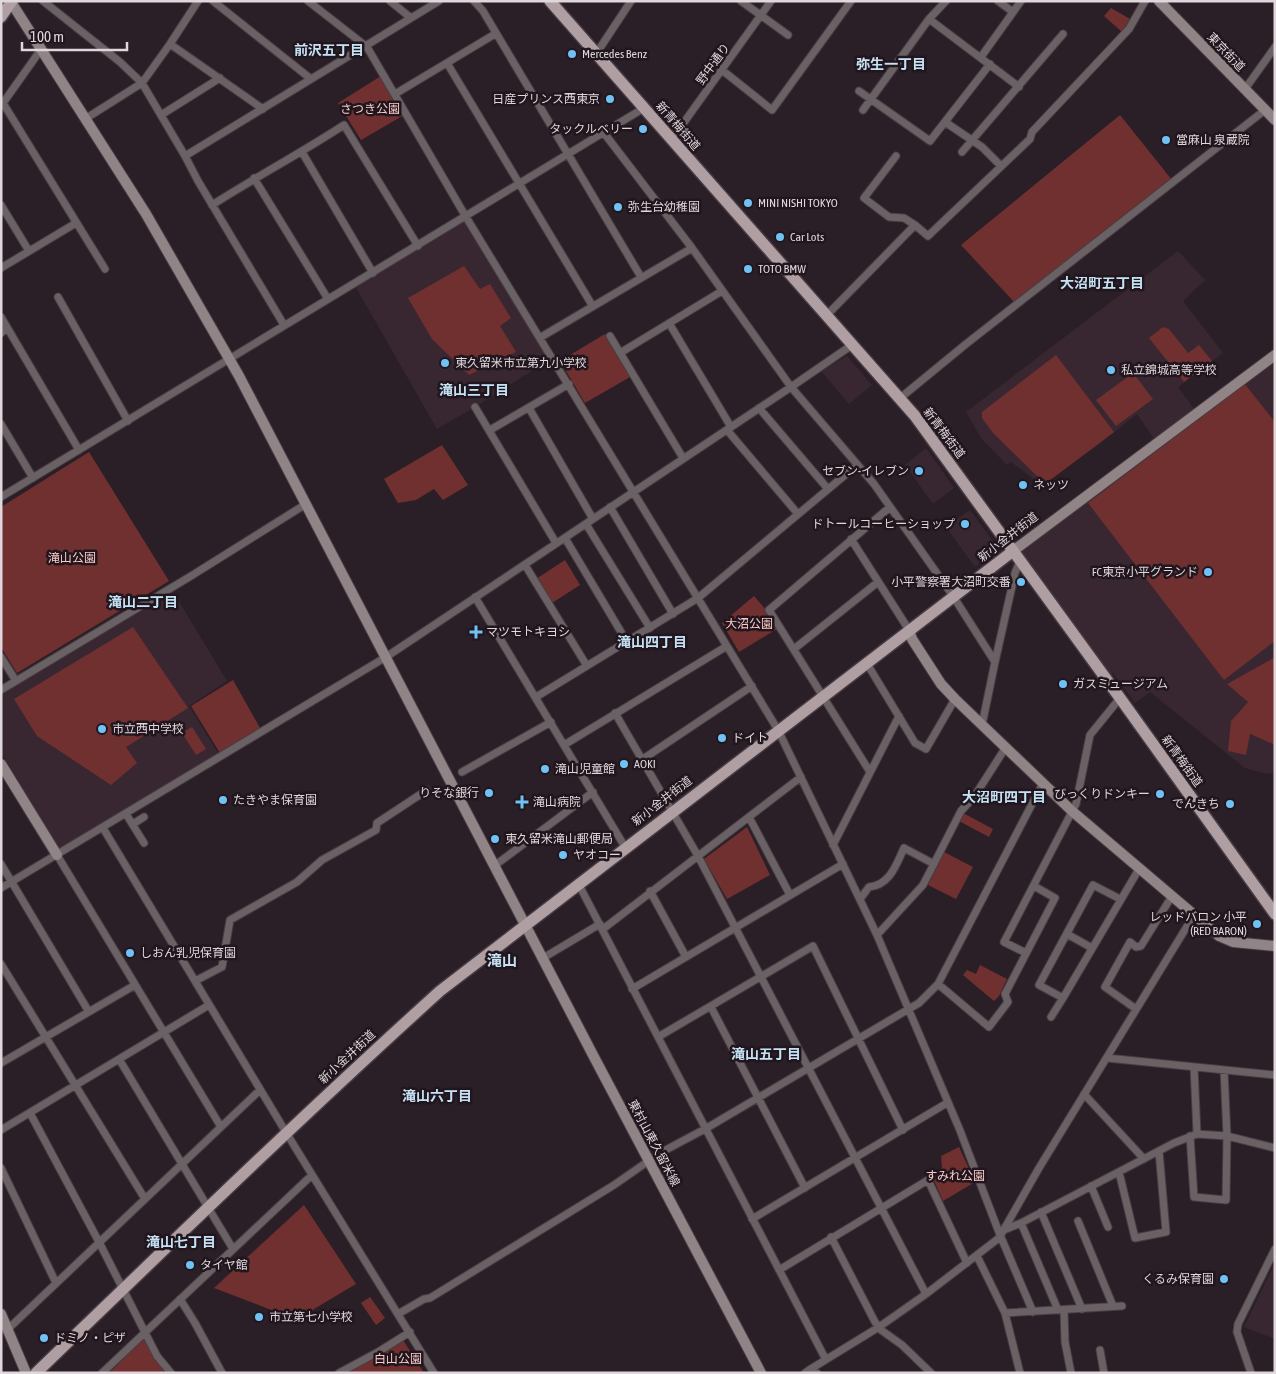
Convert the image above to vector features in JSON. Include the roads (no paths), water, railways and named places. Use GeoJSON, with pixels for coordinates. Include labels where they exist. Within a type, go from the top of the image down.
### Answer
{"type":"FeatureCollection","features":[{"type":"Feature","properties":{"kind":"main road"},"geometry":{"type":"LineString","coordinates":[[1,17],[11,1]]}},
{"type":"Feature","properties":{"kind":"main road","name":"新青梅街道"},"geometry":{"type":"LineString","coordinates":[[550,1],[931,437],[1274,910]]}},
{"type":"Feature","properties":{"kind":"main road","name":"新小金井街道"},"geometry":{"type":"LineString","coordinates":[[36,1373],[365,1058],[440,990],[1013,551]]}},
{"type":"Feature","properties":{"kind":"street","name":"東村山東久留米線"},"geometry":{"type":"LineString","coordinates":[[11,1],[146,214],[230,360],[761,1373]]}},
{"type":"Feature","properties":{"kind":"street"},"geometry":{"type":"LineString","coordinates":[[43,1],[120,62],[142,83],[284,325]]}},
{"type":"Feature","properties":{"kind":"street"},"geometry":{"type":"LineString","coordinates":[[213,1],[311,79]]}},
{"type":"Feature","properties":{"kind":"street"},"geometry":{"type":"LineString","coordinates":[[308,1],[366,46],[466,216],[778,730],[877,935],[909,1008],[1002,1232],[1033,1312]]}},
{"type":"Feature","properties":{"kind":"street"},"geometry":{"type":"LineString","coordinates":[[390,1],[399,4],[411,18]]}},
{"type":"Feature","properties":{"kind":"street"},"geometry":{"type":"LineString","coordinates":[[186,156],[439,1]]}},
{"type":"Feature","properties":{"kind":"street"},"geometry":{"type":"LineString","coordinates":[[474,1],[484,12],[641,277]]}},
{"type":"Feature","properties":{"kind":"street"},"geometry":{"type":"LineString","coordinates":[[596,54],[632,1]]}},
{"type":"Feature","properties":{"kind":"street"},"geometry":{"type":"LineString","coordinates":[[741,1],[788,35]]}},
{"type":"Feature","properties":{"kind":"street","name":"野中通り"},"geometry":{"type":"LineString","coordinates":[[672,139],[771,1]]}},
{"type":"Feature","properties":{"kind":"street"},"geometry":{"type":"LineString","coordinates":[[722,70],[772,110],[851,1]]}},
{"type":"Feature","properties":{"kind":"street"},"geometry":{"type":"LineString","coordinates":[[864,110],[929,19],[946,1]]}},
{"type":"Feature","properties":{"kind":"street"},"geometry":{"type":"LineString","coordinates":[[998,1],[1013,12]]}},
{"type":"Feature","properties":{"kind":"street"},"geometry":{"type":"LineString","coordinates":[[981,57],[1021,1]]}},
{"type":"Feature","properties":{"kind":"street"},"geometry":{"type":"LineString","coordinates":[[896,156],[864,198],[889,217],[904,218],[928,236],[1030,139],[1032,132],[1129,29],[1145,1]]}},
{"type":"Feature","properties":{"kind":"street","name":"東京街道"},"geometry":{"type":"LineString","coordinates":[[1159,1],[1275,120]]}},
{"type":"Feature","properties":{"kind":"street"},"geometry":{"type":"LineString","coordinates":[[85,119],[142,83],[170,44],[194,3]]}},
{"type":"Feature","properties":{"kind":"street"},"geometry":{"type":"LineString","coordinates":[[929,19],[1019,86]]}},
{"type":"Feature","properties":{"kind":"street"},"geometry":{"type":"LineString","coordinates":[[395,94],[496,34]]}},
{"type":"Feature","properties":{"kind":"street"},"geometry":{"type":"LineString","coordinates":[[962,152],[1062,34]]}},
{"type":"Feature","properties":{"kind":"street"},"geometry":{"type":"LineString","coordinates":[[170,44],[263,109]]}},
{"type":"Feature","properties":{"kind":"street"},"geometry":{"type":"LineString","coordinates":[[1245,89],[1275,47]]}},
{"type":"Feature","properties":{"kind":"street"},"geometry":{"type":"LineString","coordinates":[[42,48],[2,104],[105,269]]}},
{"type":"Feature","properties":{"kind":"street"},"geometry":{"type":"LineString","coordinates":[[447,63],[592,305]]}},
{"type":"Feature","properties":{"kind":"street"},"geometry":{"type":"LineString","coordinates":[[859,91],[930,141],[990,64]]}},
{"type":"Feature","properties":{"kind":"street"},"geometry":{"type":"LineString","coordinates":[[161,115],[220,78]]}},
{"type":"Feature","properties":{"kind":"street"},"geometry":{"type":"LineString","coordinates":[[1,497],[644,108]]}},
{"type":"Feature","properties":{"kind":"street"},"geometry":{"type":"LineString","coordinates":[[899,399],[966,344],[1265,110]]}},
{"type":"Feature","properties":{"kind":"street"},"geometry":{"type":"LineString","coordinates":[[945,122],[982,148],[1001,166]]}},
{"type":"Feature","properties":{"kind":"street"},"geometry":{"type":"LineString","coordinates":[[212,205],[344,125],[418,246]]}},
{"type":"Feature","properties":{"kind":"street"},"geometry":{"type":"LineString","coordinates":[[604,133],[692,248],[792,387],[890,507],[954,596],[995,662]]}},
{"type":"Feature","properties":{"kind":"street"},"geometry":{"type":"LineString","coordinates":[[302,152],[373,273]]}},
{"type":"Feature","properties":{"kind":"street"},"geometry":{"type":"LineString","coordinates":[[254,178],[328,300]]}},
{"type":"Feature","properties":{"kind":"street"},"geometry":{"type":"LineString","coordinates":[[1,205],[29,251]]}},
{"type":"Feature","properties":{"kind":"street"},"geometry":{"type":"LineString","coordinates":[[1,268],[76,222]]}},
{"type":"Feature","properties":{"kind":"street"},"geometry":{"type":"LineString","coordinates":[[826,316],[915,225]]}},
{"type":"Feature","properties":{"kind":"street"},"geometry":{"type":"LineString","coordinates":[[541,337],[592,305],[692,248]]}},
{"type":"Feature","properties":{"kind":"street"},"geometry":{"type":"LineString","coordinates":[[620,352],[722,291]]}},
{"type":"Feature","properties":{"kind":"street"},"geometry":{"type":"LineString","coordinates":[[58,297],[128,421]]}},
{"type":"Feature","properties":{"kind":"street"},"geometry":{"type":"LineString","coordinates":[[1,317],[79,450]]}},
{"type":"Feature","properties":{"kind":"street"},"geometry":{"type":"LineString","coordinates":[[669,323],[729,428],[798,514]]}},
{"type":"Feature","properties":{"kind":"street"},"geometry":{"type":"LineString","coordinates":[[1,333],[8,328]]}},
{"type":"Feature","properties":{"kind":"street"},"geometry":{"type":"LineString","coordinates":[[610,336],[683,458]]}},
{"type":"Feature","properties":{"kind":"street"},"geometry":{"type":"LineString","coordinates":[[1,888],[386,657],[792,387],[852,345]]}},
{"type":"Feature","properties":{"kind":"street","name":"新小金井街道"},"geometry":{"type":"LineString","coordinates":[[1013,551],[1275,355]]}},
{"type":"Feature","properties":{"kind":"street"},"geometry":{"type":"LineString","coordinates":[[490,430],[569,384]]}},
{"type":"Feature","properties":{"kind":"street"},"geometry":{"type":"LineString","coordinates":[[475,407],[556,543]]}},
{"type":"Feature","properties":{"kind":"street"},"geometry":{"type":"LineString","coordinates":[[529,408],[593,519]]}},
{"type":"Feature","properties":{"kind":"street"},"geometry":{"type":"LineString","coordinates":[[758,408],[828,489]]}},
{"type":"Feature","properties":{"kind":"street"},"geometry":{"type":"LineString","coordinates":[[1,424],[33,478]]}},
{"type":"Feature","properties":{"kind":"street"},"geometry":{"type":"LineString","coordinates":[[536,697],[698,598],[857,465]]}},
{"type":"Feature","properties":{"kind":"street"},"geometry":{"type":"LineString","coordinates":[[1,690],[191,576],[306,504]]}},
{"type":"Feature","properties":{"kind":"street"},"geometry":{"type":"LineString","coordinates":[[610,507],[673,614]]}},
{"type":"Feature","properties":{"kind":"street"},"geometry":{"type":"LineString","coordinates":[[870,772],[769,610],[890,507]]}},
{"type":"Feature","properties":{"kind":"street"},"geometry":{"type":"LineString","coordinates":[[586,524],[650,628]]}},
{"type":"Feature","properties":{"kind":"street"},"geometry":{"type":"LineString","coordinates":[[565,538],[627,642]]}},
{"type":"Feature","properties":{"kind":"street"},"geometry":{"type":"LineString","coordinates":[[851,539],[941,684],[982,725],[1073,812],[1219,936],[1233,942],[1275,946]]}},
{"type":"Feature","properties":{"kind":"street"},"geometry":{"type":"LineString","coordinates":[[982,725],[1015,573],[1020,561]]}},
{"type":"Feature","properties":{"kind":"street"},"geometry":{"type":"LineString","coordinates":[[525,564],[587,666]]}},
{"type":"Feature","properties":{"kind":"street"},"geometry":{"type":"LineString","coordinates":[[794,650],[878,582]]}},
{"type":"Feature","properties":{"kind":"street"},"geometry":{"type":"LineString","coordinates":[[476,598],[625,847]]}},
{"type":"Feature","properties":{"kind":"street"},"geometry":{"type":"LineString","coordinates":[[564,745],[728,646]]}},
{"type":"Feature","properties":{"kind":"street"},"geometry":{"type":"LineString","coordinates":[[1,658],[16,682]]}},
{"type":"Feature","properties":{"kind":"street"},"geometry":{"type":"LineString","coordinates":[[866,662],[915,742],[926,749],[955,699]]}},
{"type":"Feature","properties":{"kind":"street"},"geometry":{"type":"LineString","coordinates":[[643,759],[752,686]]}},
{"type":"Feature","properties":{"kind":"street"},"geometry":{"type":"LineString","coordinates":[[1026,953],[1004,942],[1073,812],[1090,735],[1120,698]]}},
{"type":"Feature","properties":{"kind":"street"},"geometry":{"type":"LineString","coordinates":[[615,713],[698,856],[926,1294]]}},
{"type":"Feature","properties":{"kind":"street"},"geometry":{"type":"LineString","coordinates":[[833,845],[899,716]]}},
{"type":"Feature","properties":{"kind":"street"},"geometry":{"type":"LineString","coordinates":[[462,772],[550,722]]}},
{"type":"Feature","properties":{"kind":"street"},"geometry":{"type":"LineString","coordinates":[[877,935],[923,885],[961,811],[974,797],[1006,747]]}},
{"type":"Feature","properties":{"kind":"street"},"geometry":{"type":"LineString","coordinates":[[1,764],[221,1127]]}},
{"type":"Feature","properties":{"kind":"street"},"geometry":{"type":"LineString","coordinates":[[542,958],[601,926],[698,856],[801,777]]}},
{"type":"Feature","properties":{"kind":"street"},"geometry":{"type":"LineString","coordinates":[[398,1314],[424,1299],[430,1298],[614,1185],[649,1161],[919,1003],[938,984],[1043,783]]}},
{"type":"Feature","properties":{"kind":"street"},"geometry":{"type":"LineString","coordinates":[[196,981],[222,967],[230,920],[297,882],[322,860],[376,830],[376,823],[427,790]]}},
{"type":"Feature","properties":{"kind":"street"},"geometry":{"type":"LineString","coordinates":[[494,866],[593,792]]}},
{"type":"Feature","properties":{"kind":"street"},"geometry":{"type":"LineString","coordinates":[[126,814],[144,843]]}},
{"type":"Feature","properties":{"kind":"street"},"geometry":{"type":"LineString","coordinates":[[133,824],[144,817]]}},
{"type":"Feature","properties":{"kind":"street"},"geometry":{"type":"LineString","coordinates":[[749,817],[790,895]]}},
{"type":"Feature","properties":{"kind":"street"},"geometry":{"type":"LineString","coordinates":[[103,828],[286,1134],[434,1373]]}},
{"type":"Feature","properties":{"kind":"street"},"geometry":{"type":"LineString","coordinates":[[860,899],[869,887],[879,886],[890,876],[904,848],[934,864]]}},
{"type":"Feature","properties":{"kind":"street"},"geometry":{"type":"LineString","coordinates":[[1,864],[89,1012]]}},
{"type":"Feature","properties":{"kind":"street"},"geometry":{"type":"LineString","coordinates":[[632,989],[843,864]]}},
{"type":"Feature","properties":{"kind":"street"},"geometry":{"type":"LineString","coordinates":[[1051,1017],[1139,868]]}},
{"type":"Feature","properties":{"kind":"street"},"geometry":{"type":"LineString","coordinates":[[578,884],[826,1358]]}},
{"type":"Feature","properties":{"kind":"street"},"geometry":{"type":"LineString","coordinates":[[1063,998],[1039,985],[1093,885],[1120,899]]}},
{"type":"Feature","properties":{"kind":"street"},"geometry":{"type":"LineString","coordinates":[[938,984],[989,1027],[1008,1002],[1005,994],[1055,898],[1034,886]]}},
{"type":"Feature","properties":{"kind":"street"},"geometry":{"type":"LineString","coordinates":[[650,891],[686,957]]}},
{"type":"Feature","properties":{"kind":"street"},"geometry":{"type":"LineString","coordinates":[[1136,1009],[1105,987],[1130,942],[1136,947],[1141,946],[1172,896]]}},
{"type":"Feature","properties":{"kind":"street"},"geometry":{"type":"LineString","coordinates":[[807,1371],[879,1327],[926,1294],[977,1256],[1002,1232],[1039,1168],[1194,915]]}},
{"type":"Feature","properties":{"kind":"street"},"geometry":{"type":"LineString","coordinates":[[1067,934],[1092,948]]}},
{"type":"Feature","properties":{"kind":"street"},"geometry":{"type":"LineString","coordinates":[[658,1037],[813,946],[903,1130]]}},
{"type":"Feature","properties":{"kind":"street"},"geometry":{"type":"LineString","coordinates":[[1,964],[145,1199]]}},
{"type":"Feature","properties":{"kind":"street"},"geometry":{"type":"LineString","coordinates":[[1,1063],[135,985]]}},
{"type":"Feature","properties":{"kind":"street"},"geometry":{"type":"LineString","coordinates":[[1,1130],[209,1005]]}},
{"type":"Feature","properties":{"kind":"street"},"geometry":{"type":"LineString","coordinates":[[711,1007],[805,1188]]}},
{"type":"Feature","properties":{"kind":"street"},"geometry":{"type":"LineString","coordinates":[[1106,1058],[1275,1074]]}},
{"type":"Feature","properties":{"kind":"street"},"geometry":{"type":"LineString","coordinates":[[119,1060],[233,1249]]}},
{"type":"Feature","properties":{"kind":"street"},"geometry":{"type":"LineString","coordinates":[[1194,1067],[1194,1197],[1226,1200],[1227,1136],[1224,1070]]}},
{"type":"Feature","properties":{"kind":"street"},"geometry":{"type":"LineString","coordinates":[[8,1328],[260,1090]]}},
{"type":"Feature","properties":{"kind":"street"},"geometry":{"type":"LineString","coordinates":[[1084,1094],[1144,1159]]}},
{"type":"Feature","properties":{"kind":"street"},"geometry":{"type":"LineString","coordinates":[[752,1219],[948,1103]]}},
{"type":"Feature","properties":{"kind":"street"},"geometry":{"type":"LineString","coordinates":[[30,1113],[146,1331],[157,1356],[170,1373]]}},
{"type":"Feature","properties":{"kind":"street"},"geometry":{"type":"LineString","coordinates":[[1002,1232],[1159,1151],[1194,1135],[1227,1136],[1275,1148]]}},
{"type":"Feature","properties":{"kind":"street"},"geometry":{"type":"LineString","coordinates":[[1119,1172],[1135,1238],[1166,1232],[1159,1151]]}},
{"type":"Feature","properties":{"kind":"street"},"geometry":{"type":"LineString","coordinates":[[1,1168],[56,1283]]}},
{"type":"Feature","properties":{"kind":"street"},"geometry":{"type":"LineString","coordinates":[[102,1373],[312,1174]]}},
{"type":"Feature","properties":{"kind":"street"},"geometry":{"type":"LineString","coordinates":[[779,1270],[928,1180],[967,1263]]}},
{"type":"Feature","properties":{"kind":"street"},"geometry":{"type":"LineString","coordinates":[[1091,1186],[1108,1227]]}},
{"type":"Feature","properties":{"kind":"street"},"geometry":{"type":"LineString","coordinates":[[1041,1212],[1082,1308]]}},
{"type":"Feature","properties":{"kind":"street"},"geometry":{"type":"LineString","coordinates":[[1078,1221],[1114,1306]]}},
{"type":"Feature","properties":{"kind":"street"},"geometry":{"type":"LineString","coordinates":[[1021,1223],[1061,1310],[1071,1373]]}},
{"type":"Feature","properties":{"kind":"street"},"geometry":{"type":"LineString","coordinates":[[831,1237],[879,1327],[902,1345],[931,1373]]}},
{"type":"Feature","properties":{"kind":"street"},"geometry":{"type":"LineString","coordinates":[[1251,1373],[1236,1332],[1238,1324],[1275,1249]]}},
{"type":"Feature","properties":{"kind":"street"},"geometry":{"type":"LineString","coordinates":[[977,1256],[1005,1313],[1020,1373]]}},
{"type":"Feature","properties":{"kind":"street"},"geometry":{"type":"LineString","coordinates":[[180,1299],[195,1322],[222,1373]]}},
{"type":"Feature","properties":{"kind":"street"},"geometry":{"type":"LineString","coordinates":[[1005,1313],[1122,1306]]}},
{"type":"Feature","properties":{"kind":"street"},"geometry":{"type":"LineString","coordinates":[[1,1314],[26,1373]]}},
{"type":"Feature","properties":{"kind":"street"},"geometry":{"type":"LineString","coordinates":[[339,1373],[410,1332]]}},
{"type":"Feature","properties":{"kind":"street"},"geometry":{"type":"LineString","coordinates":[[1100,1350],[1104,1373]]}},
{"type":"Feature","properties":{"kind":"street"},"geometry":{"type":"LineString","coordinates":[[807,1371],[817,1373]]}},
{"type":"Feature","properties":{"kind":"place","name":"Mercedes Benz"},"geometry":{"type":"Point","coordinates":[572,54]}},
{"type":"Feature","properties":{"kind":"place","name":"日産プリンス西東京"},"geometry":{"type":"Point","coordinates":[610,99]}},
{"type":"Feature","properties":{"kind":"place","name":"タックルベリー"},"geometry":{"type":"Point","coordinates":[643,129]}},
{"type":"Feature","properties":{"kind":"place","name":"當麻山 泉蔵院"},"geometry":{"type":"Point","coordinates":[1166,140]}},
{"type":"Feature","properties":{"kind":"place","name":"MINI NISHI TOKYO"},"geometry":{"type":"Point","coordinates":[748,203]}},
{"type":"Feature","properties":{"kind":"place","name":"弥生台幼稚園"},"geometry":{"type":"Point","coordinates":[618,207]}},
{"type":"Feature","properties":{"kind":"place","name":"Car Lots"},"geometry":{"type":"Point","coordinates":[780,237]}},
{"type":"Feature","properties":{"kind":"place","name":"TOTO BMW"},"geometry":{"type":"Point","coordinates":[748,269]}},
{"type":"Feature","properties":{"kind":"place","name":"東久留米市立第九小学校"},"geometry":{"type":"Point","coordinates":[445,363]}},
{"type":"Feature","properties":{"kind":"place","name":"私立錦城高等学校"},"geometry":{"type":"Point","coordinates":[1111,370]}},
{"type":"Feature","properties":{"kind":"place","name":"セブン-イレブン"},"geometry":{"type":"Point","coordinates":[919,471]}},
{"type":"Feature","properties":{"kind":"place","name":"ネッツ"},"geometry":{"type":"Point","coordinates":[1023,485]}},
{"type":"Feature","properties":{"kind":"place","name":"ドトールコーヒーショップ"},"geometry":{"type":"Point","coordinates":[965,524]}},
{"type":"Feature","properties":{"kind":"place","name":"FC東京小平グランド"},"geometry":{"type":"Point","coordinates":[1208,572]}},
{"type":"Feature","properties":{"kind":"place","name":"小平警察署大沼町交番"},"geometry":{"type":"Point","coordinates":[1021,582]}},
{"type":"Feature","properties":{"kind":"place","name":"マツモトキヨシ"},"geometry":{"type":"Point","coordinates":[476,632]}},
{"type":"Feature","properties":{"kind":"place","name":"ガスミュージアム"},"geometry":{"type":"Point","coordinates":[1063,684]}},
{"type":"Feature","properties":{"kind":"place","name":"市立西中学校"},"geometry":{"type":"Point","coordinates":[102,729]}},
{"type":"Feature","properties":{"kind":"place","name":"ドイト"},"geometry":{"type":"Point","coordinates":[722,738]}},
{"type":"Feature","properties":{"kind":"place","name":"AOKI"},"geometry":{"type":"Point","coordinates":[624,764]}},
{"type":"Feature","properties":{"kind":"place","name":"滝山児童館"},"geometry":{"type":"Point","coordinates":[545,769]}},
{"type":"Feature","properties":{"kind":"place","name":"りそな銀行"},"geometry":{"type":"Point","coordinates":[489,793]}},
{"type":"Feature","properties":{"kind":"place","name":"びっくりドンキー"},"geometry":{"type":"Point","coordinates":[1160,794]}},
{"type":"Feature","properties":{"kind":"place","name":"たきやま保育園"},"geometry":{"type":"Point","coordinates":[223,800]}},
{"type":"Feature","properties":{"kind":"place","name":"滝山病院"},"geometry":{"type":"Point","coordinates":[522,802]}},
{"type":"Feature","properties":{"kind":"place","name":"でんきち"},"geometry":{"type":"Point","coordinates":[1230,804]}},
{"type":"Feature","properties":{"kind":"place","name":"東久留米滝山郵便局"},"geometry":{"type":"Point","coordinates":[495,839]}},
{"type":"Feature","properties":{"kind":"place","name":"ヤオコー"},"geometry":{"type":"Point","coordinates":[563,855]}},
{"type":"Feature","properties":{"kind":"place","name":"レッドバロン 小平 (RED BARON)"},"geometry":{"type":"Point","coordinates":[1257,924]}},
{"type":"Feature","properties":{"kind":"place","name":"しおん乳児保育園"},"geometry":{"type":"Point","coordinates":[130,953]}},
{"type":"Feature","properties":{"kind":"place","name":"タイヤ館"},"geometry":{"type":"Point","coordinates":[190,1265]}},
{"type":"Feature","properties":{"kind":"place","name":"くるみ保育園"},"geometry":{"type":"Point","coordinates":[1224,1279]}},
{"type":"Feature","properties":{"kind":"place","name":"市立第七小学校"},"geometry":{"type":"Point","coordinates":[259,1317]}},
{"type":"Feature","properties":{"kind":"place","name":"ドミノ・ピザ"},"geometry":{"type":"Point","coordinates":[44,1338]}},
{"type":"Feature","properties":{"kind":"district","name":"前沢五丁目"},"geometry":{"type":"Point","coordinates":[329,50]}},
{"type":"Feature","properties":{"kind":"district","name":"弥生一丁目"},"geometry":{"type":"Point","coordinates":[891,64]}},
{"type":"Feature","properties":{"kind":"district","name":"大沼町五丁目"},"geometry":{"type":"Point","coordinates":[1102,283]}},
{"type":"Feature","properties":{"kind":"district","name":"滝山三丁目"},"geometry":{"type":"Point","coordinates":[474,390]}},
{"type":"Feature","properties":{"kind":"district","name":"滝山二丁目"},"geometry":{"type":"Point","coordinates":[143,602]}},
{"type":"Feature","properties":{"kind":"district","name":"滝山四丁目"},"geometry":{"type":"Point","coordinates":[652,642]}},
{"type":"Feature","properties":{"kind":"district","name":"大沼町四丁目"},"geometry":{"type":"Point","coordinates":[1004,797]}},
{"type":"Feature","properties":{"kind":"district","name":"滝山"},"geometry":{"type":"Point","coordinates":[502,961]}},
{"type":"Feature","properties":{"kind":"district","name":"滝山五丁目"},"geometry":{"type":"Point","coordinates":[766,1054]}},
{"type":"Feature","properties":{"kind":"district","name":"滝山六丁目"},"geometry":{"type":"Point","coordinates":[437,1096]}},
{"type":"Feature","properties":{"kind":"district","name":"滝山七丁目"},"geometry":{"type":"Point","coordinates":[181,1242]}},
{"type":"Feature","properties":{"kind":"park label","name":"さつき公園"},"geometry":{"type":"Point","coordinates":[370,109]}},
{"type":"Feature","properties":{"kind":"park label","name":"滝山公園"},"geometry":{"type":"Point","coordinates":[72,558]}},
{"type":"Feature","properties":{"kind":"park label","name":"大沼公園"},"geometry":{"type":"Point","coordinates":[749,624]}},
{"type":"Feature","properties":{"kind":"park label","name":"すみれ公園"},"geometry":{"type":"Point","coordinates":[955,1176]}},
{"type":"Feature","properties":{"kind":"park label","name":"白山公園"},"geometry":{"type":"Point","coordinates":[398,1359]}}]}
